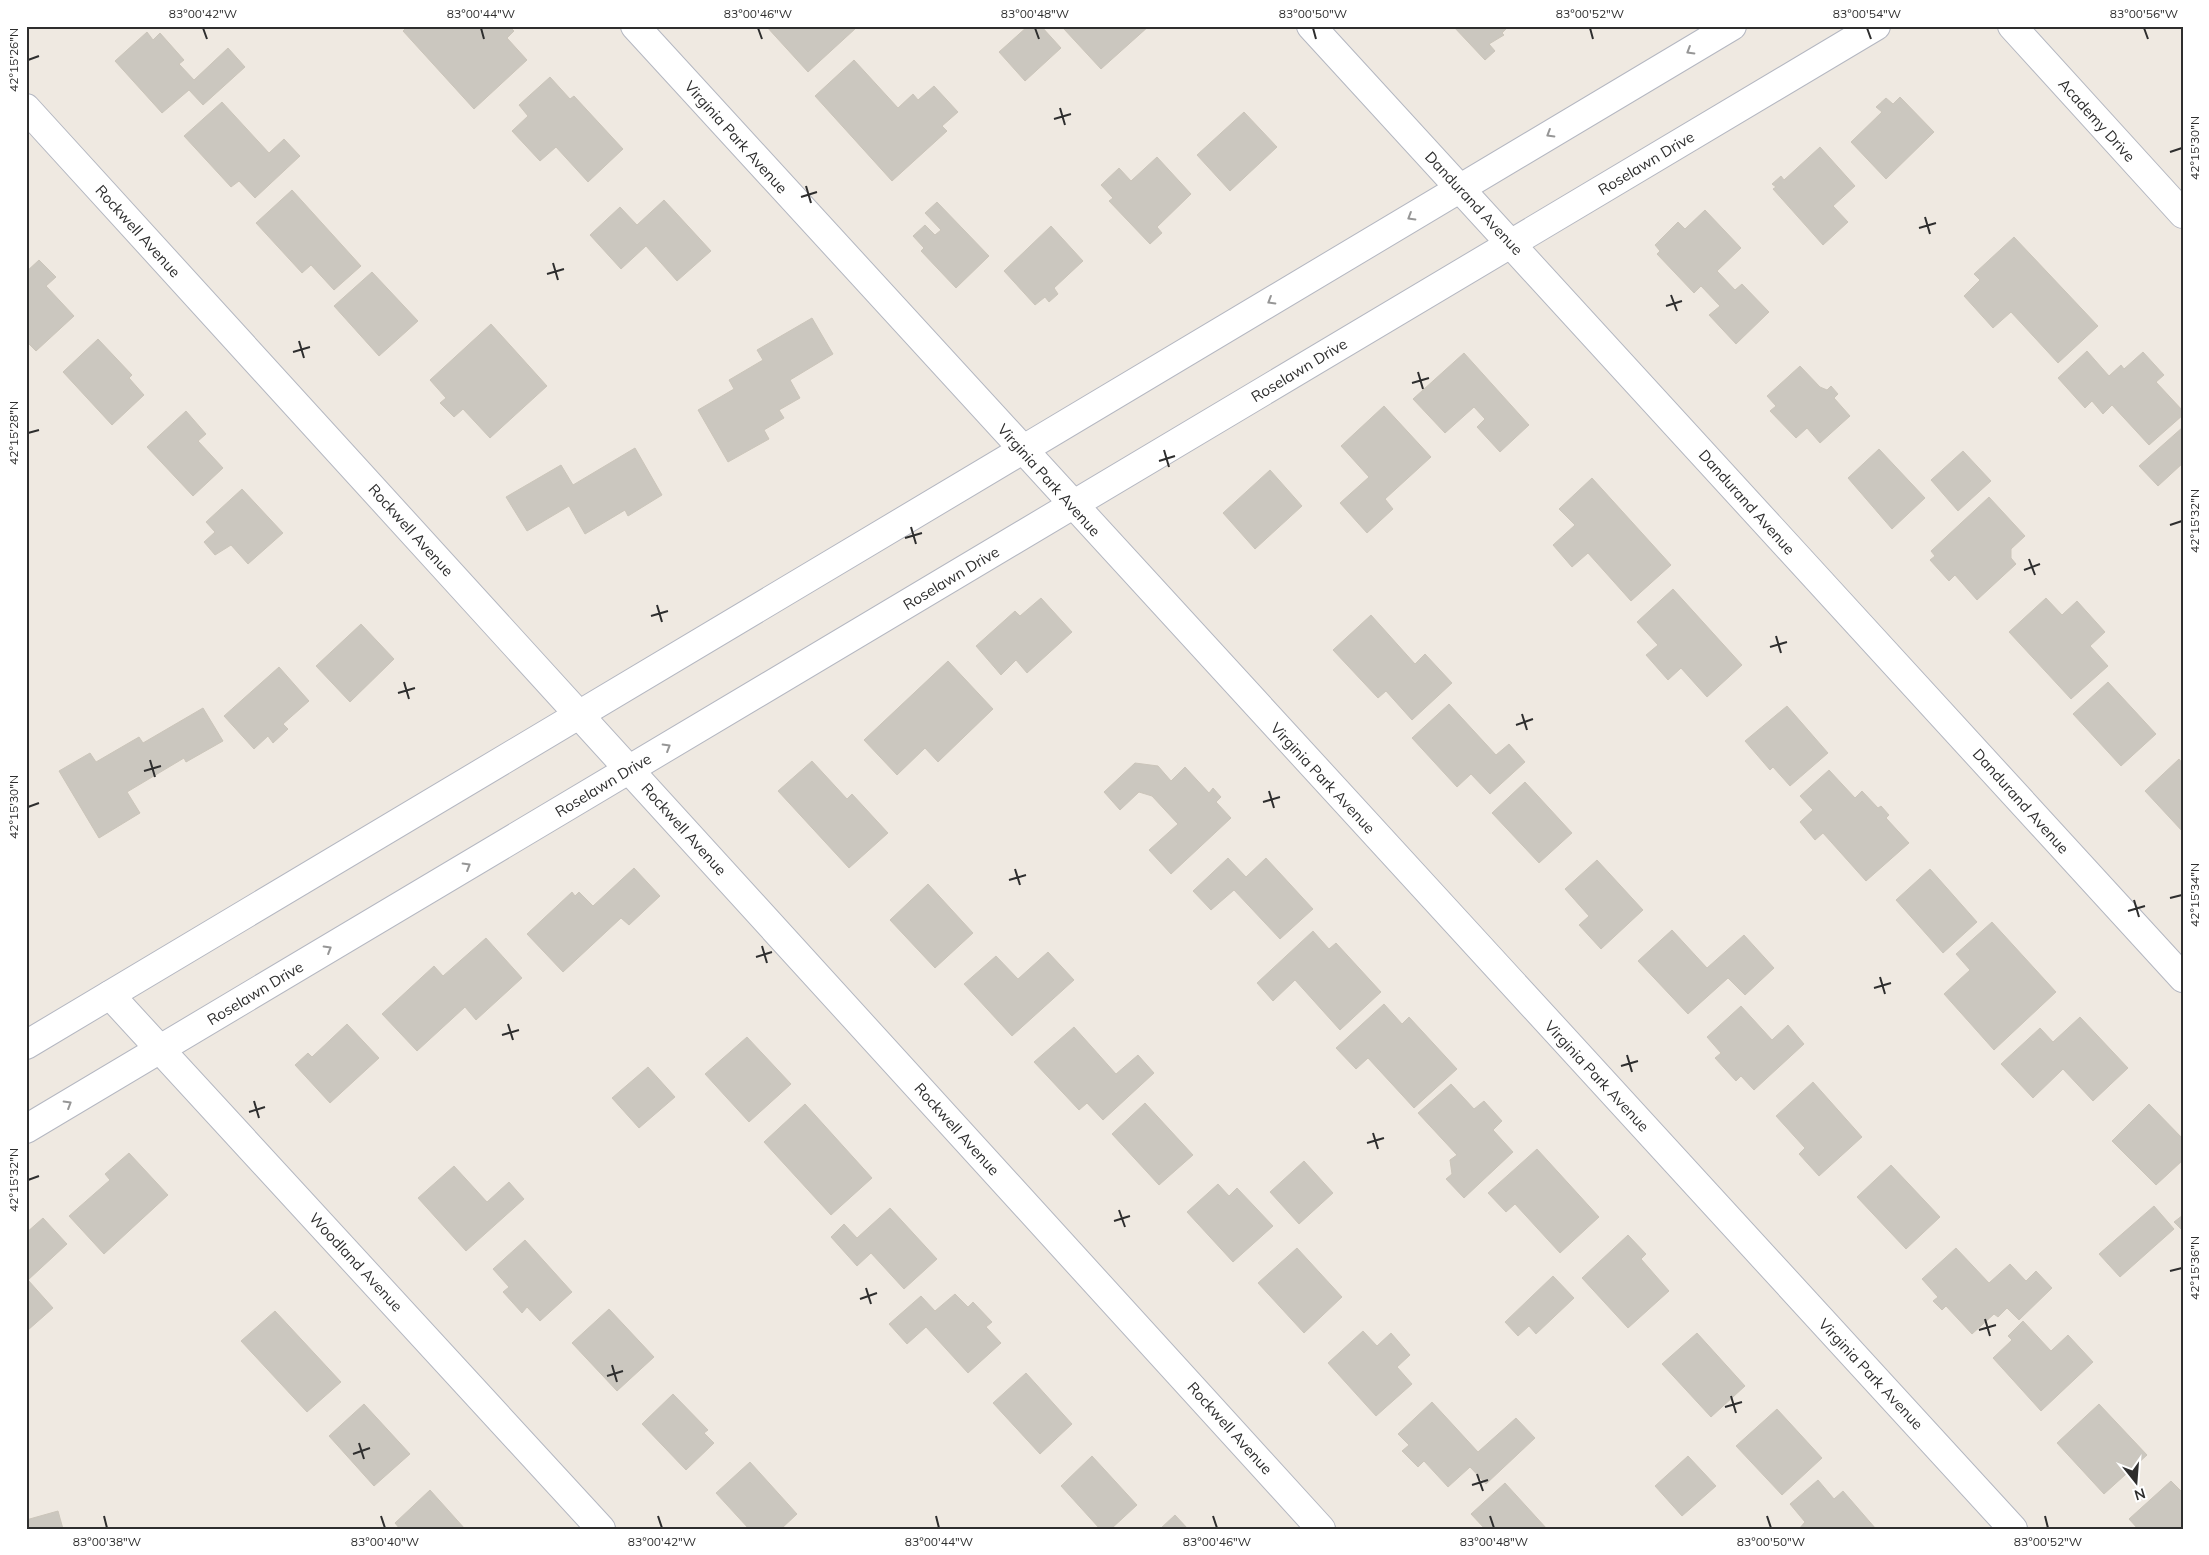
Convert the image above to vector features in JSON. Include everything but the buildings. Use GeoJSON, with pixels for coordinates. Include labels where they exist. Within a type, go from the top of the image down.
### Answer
{"type":"FeatureCollection","features":[{"type":"Feature","properties":{"kind":"street","name":"Virginia Park Avenue"},"geometry":{"type":"LineString","coordinates":[[635,26],[1072,505],[2013,1529]]}},
{"type":"Feature","properties":{"kind":"street","name":"Dandurand Avenue"},"geometry":{"type":"LineString","coordinates":[[1312,26],[2183,978]]}},
{"type":"Feature","properties":{"kind":"street"},"geometry":{"type":"LineString","coordinates":[[26,1045],[1732,26]]}},
{"type":"Feature","properties":{"kind":"street","name":"Roselawn Drive"},"geometry":{"type":"LineString","coordinates":[[26,1129],[1876,26]]}},
{"type":"Feature","properties":{"kind":"street","name":"Academy Drive"},"geometry":{"type":"LineString","coordinates":[[2012,26],[2183,214]]}},
{"type":"Feature","properties":{"kind":"street","name":"Rockwell Avenue"},"geometry":{"type":"LineString","coordinates":[[26,108],[1321,1529]]}},
{"type":"Feature","properties":{"kind":"street","name":"Woodland Avenue"},"geometry":{"type":"LineString","coordinates":[[110,995],[601,1529]]}}]}
